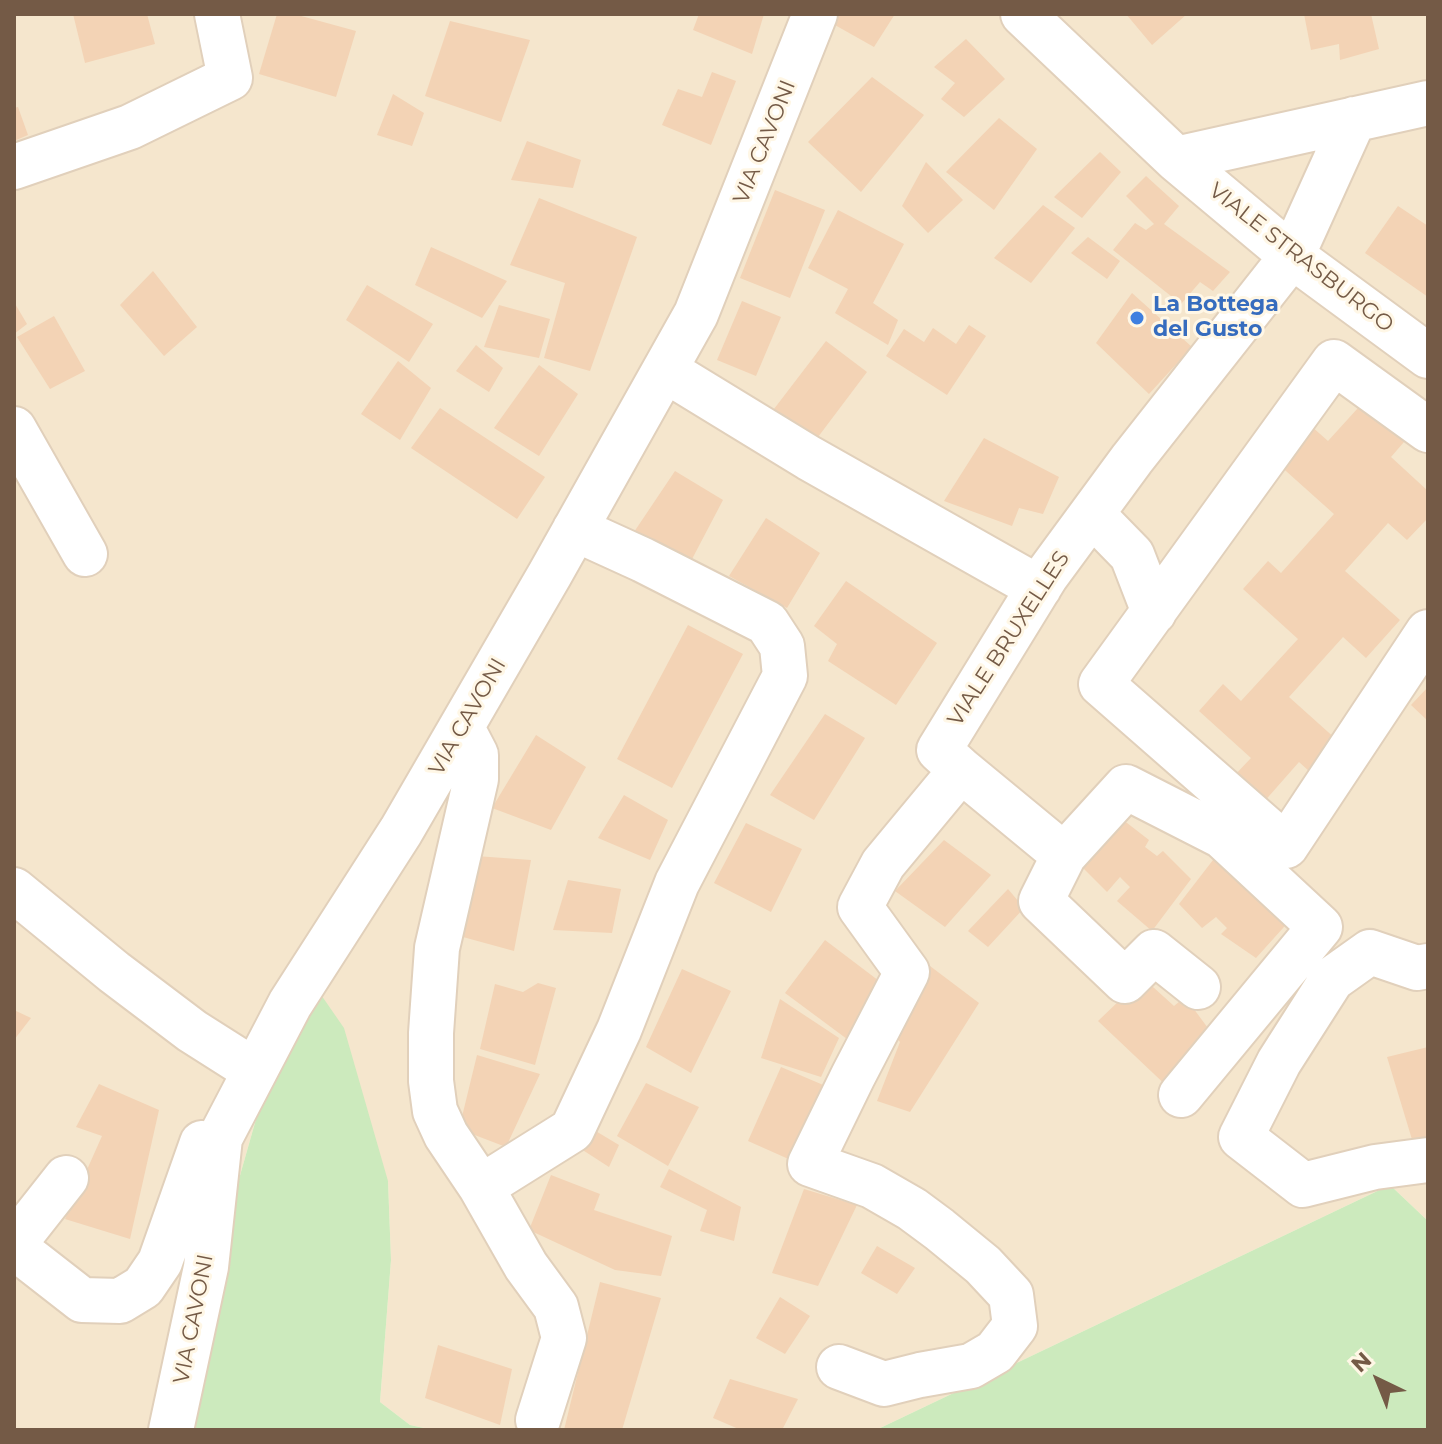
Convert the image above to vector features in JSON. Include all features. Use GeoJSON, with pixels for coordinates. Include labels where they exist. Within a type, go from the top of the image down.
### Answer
{"type":"FeatureCollection","features":[{"type":"Feature","properties":{"kind":"street"},"geometry":{"type":"LineString","coordinates":[[14,167],[130,127],[230,78],[217,14]]}},
{"type":"Feature","properties":{"kind":"street","name":"VIA CAVONI"},"geometry":{"type":"LineString","coordinates":[[171,1430],[206,1267],[220,1138],[290,1004],[401,831],[462,728],[696,314],[815,14]]}},
{"type":"Feature","properties":{"kind":"street","name":"VIALE STRASBURGO"},"geometry":{"type":"LineString","coordinates":[[1023,14],[1176,159],[1292,256],[1428,356]]}},
{"type":"Feature","properties":{"kind":"street","name":"VIALE STRASBURGO"},"geometry":{"type":"LineString","coordinates":[[1176,159],[1428,103]]}},
{"type":"Feature","properties":{"kind":"street","name":"VIALE BRUXELLES"},"geometry":{"type":"LineString","coordinates":[[961,770],[939,750],[1046,576],[1132,459],[1292,256],[1354,119]]}},
{"type":"Feature","properties":{"kind":"street"},"geometry":{"type":"LineString","coordinates":[[1428,430],[1334,362],[1101,684],[1286,846],[1428,632]]}},
{"type":"Feature","properties":{"kind":"street"},"geometry":{"type":"LineString","coordinates":[[665,370],[809,458],[1039,588]]}},
{"type":"Feature","properties":{"kind":"street"},"geometry":{"type":"LineString","coordinates":[[14,429],[85,554]]}},
{"type":"Feature","properties":{"kind":"street"},"geometry":{"type":"LineString","coordinates":[[1092,514],[1132,555],[1154,612]]}},
{"type":"Feature","properties":{"kind":"street"},"geometry":{"type":"LineString","coordinates":[[481,1187],[572,1130],[619,1030],[677,883],[785,676],[782,646],[767,623],[575,529]]}},
{"type":"Feature","properties":{"kind":"street"},"geometry":{"type":"LineString","coordinates":[[462,728],[476,755],[476,779],[437,948],[431,1081],[435,1111],[446,1135],[481,1187],[526,1266],[556,1307],[564,1338],[538,1420]]}},
{"type":"Feature","properties":{"kind":"street"},"geometry":{"type":"LineString","coordinates":[[839,1367],[884,1384],[971,1366],[995,1352],[1015,1326],[1011,1295],[983,1265],[939,1229],[872,1186],[810,1164],[907,972],[860,907],[883,864],[961,770],[1064,855]]}},
{"type":"Feature","properties":{"kind":"street"},"geometry":{"type":"LineString","coordinates":[[1181,1095],[1320,927],[1222,836],[1126,787],[1064,855],[1041,901],[1125,981],[1154,952],[1198,987]]}},
{"type":"Feature","properties":{"kind":"street"},"geometry":{"type":"LineString","coordinates":[[14,890],[251,1078],[220,1106],[204,1139],[160,1262],[143,1287],[120,1301],[82,1300],[14,1245],[66,1178]]}},
{"type":"Feature","properties":{"kind":"street"},"geometry":{"type":"LineString","coordinates":[[1428,966],[1417,968],[1370,952],[1332,979],[1279,1062],[1241,1137],[1303,1185],[1375,1167],[1428,1160]]}},
{"type":"Feature","properties":{"kind":"shaded area"},"geometry":{"type":"Polygon","coordinates":[[[14,14],[1428,14],[1428,1221],[1390,1185],[876,1430],[433,1430],[410,1425],[380,1402],[391,1260],[388,1181],[264,1091],[239,1179],[191,1430],[14,1430],[14,14]]]}},
{"type":"Feature","properties":{"kind":"green space"},"geometry":{"type":"Polygon","coordinates":[[[317,989],[344,1028],[388,1181],[391,1260],[380,1402],[410,1425],[433,1430],[191,1430],[239,1179],[264,1091],[317,989]]]}},
{"type":"Feature","properties":{"kind":"green space"},"geometry":{"type":"Polygon","coordinates":[[[1390,1185],[1428,1221],[1428,1430],[876,1430],[1390,1185]]]}},
{"type":"Feature","properties":{"kind":"building"},"geometry":{"type":"Polygon","coordinates":[[[73,14],[147,14],[155,44],[85,63],[73,14]]]}},
{"type":"Feature","properties":{"kind":"building"},"geometry":{"type":"Polygon","coordinates":[[[277,14],[294,14],[356,31],[336,97],[259,74],[277,14]]]}},
{"type":"Feature","properties":{"kind":"building"},"geometry":{"type":"Polygon","coordinates":[[[699,14],[764,14],[752,54],[693,30],[699,14]]]}},
{"type":"Feature","properties":{"kind":"building"},"geometry":{"type":"Polygon","coordinates":[[[830,14],[895,14],[874,47],[826,20],[830,14]]]}},
{"type":"Feature","properties":{"kind":"building"},"geometry":{"type":"Polygon","coordinates":[[[1126,14],[1187,14],[1152,45],[1126,14]]]}},
{"type":"Feature","properties":{"kind":"building"},"geometry":{"type":"Polygon","coordinates":[[[1304,14],[1371,14],[1379,49],[1340,60],[1339,44],[1311,50],[1304,14]]]}},
{"type":"Feature","properties":{"kind":"building"},"geometry":{"type":"Polygon","coordinates":[[[450,21],[530,40],[501,122],[425,96],[450,21]]]}},
{"type":"Feature","properties":{"kind":"building"},"geometry":{"type":"Polygon","coordinates":[[[966,39],[1005,79],[964,117],[941,99],[955,83],[934,67],[966,39]]]}},
{"type":"Feature","properties":{"kind":"building"},"geometry":{"type":"Polygon","coordinates":[[[712,72],[736,81],[711,145],[662,125],[678,89],[702,97],[712,72]]]}},
{"type":"Feature","properties":{"kind":"building"},"geometry":{"type":"Polygon","coordinates":[[[872,77],[924,115],[861,192],[808,142],[872,77]]]}},
{"type":"Feature","properties":{"kind":"building"},"geometry":{"type":"Polygon","coordinates":[[[393,94],[424,113],[412,146],[377,135],[393,94]]]}},
{"type":"Feature","properties":{"kind":"building"},"geometry":{"type":"Polygon","coordinates":[[[18,107],[28,135],[14,141],[14,108],[18,107]]]}},
{"type":"Feature","properties":{"kind":"building"},"geometry":{"type":"Polygon","coordinates":[[[999,118],[1037,149],[994,210],[946,172],[999,118]]]}},
{"type":"Feature","properties":{"kind":"building"},"geometry":{"type":"Polygon","coordinates":[[[527,141],[581,160],[573,188],[511,180],[527,141]]]}},
{"type":"Feature","properties":{"kind":"building"},"geometry":{"type":"Polygon","coordinates":[[[1100,152],[1121,172],[1082,218],[1054,197],[1100,152]]]}},
{"type":"Feature","properties":{"kind":"building"},"geometry":{"type":"Polygon","coordinates":[[[926,162],[963,200],[928,233],[902,206],[926,162]]]}},
{"type":"Feature","properties":{"kind":"building"},"geometry":{"type":"Polygon","coordinates":[[[1146,176],[1179,206],[1164,224],[1230,272],[1213,291],[1200,282],[1181,304],[1113,250],[1135,223],[1146,230],[1154,224],[1126,196],[1146,176]]]}},
{"type":"Feature","properties":{"kind":"building"},"geometry":{"type":"Polygon","coordinates":[[[775,190],[825,210],[790,298],[740,278],[775,190]]]}},
{"type":"Feature","properties":{"kind":"building"},"geometry":{"type":"Polygon","coordinates":[[[539,198],[637,237],[590,371],[544,358],[565,283],[510,265],[539,198]]]}},
{"type":"Feature","properties":{"kind":"building"},"geometry":{"type":"Polygon","coordinates":[[[1043,205],[1075,228],[1031,283],[994,258],[1043,205]]]}},
{"type":"Feature","properties":{"kind":"building"},"geometry":{"type":"Polygon","coordinates":[[[1398,206],[1428,226],[1428,297],[1365,253],[1398,206]]]}},
{"type":"Feature","properties":{"kind":"building"},"geometry":{"type":"Polygon","coordinates":[[[838,210],[904,244],[873,303],[898,320],[888,345],[835,313],[848,289],[808,268],[838,210]]]}},
{"type":"Feature","properties":{"kind":"building"},"geometry":{"type":"Polygon","coordinates":[[[1088,237],[1120,261],[1107,279],[1071,253],[1088,237]]]}},
{"type":"Feature","properties":{"kind":"building"},"geometry":{"type":"Polygon","coordinates":[[[431,247],[507,281],[482,318],[415,285],[431,247]]]}},
{"type":"Feature","properties":{"kind":"building"},"geometry":{"type":"Polygon","coordinates":[[[153,271],[197,327],[164,356],[120,305],[153,271]]]}},
{"type":"Feature","properties":{"kind":"building"},"geometry":{"type":"Polygon","coordinates":[[[367,285],[433,324],[409,362],[346,320],[367,285]]]}},
{"type":"Feature","properties":{"kind":"building","name":"La Bottega del Gusto"},"geometry":{"type":"Polygon","coordinates":[[[1132,293],[1192,347],[1149,394],[1096,343],[1132,293]]]}},
{"type":"Feature","properties":{"kind":"building"},"geometry":{"type":"Polygon","coordinates":[[[742,301],[781,317],[756,376],[717,360],[742,301]]]}},
{"type":"Feature","properties":{"kind":"building"},"geometry":{"type":"Polygon","coordinates":[[[14,302],[27,324],[14,334],[14,302]]]}},
{"type":"Feature","properties":{"kind":"building"},"geometry":{"type":"Polygon","coordinates":[[[499,305],[550,319],[539,358],[484,347],[499,305]]]}},
{"type":"Feature","properties":{"kind":"building"},"geometry":{"type":"Polygon","coordinates":[[[54,316],[85,371],[50,389],[17,337],[54,316]]]}},
{"type":"Feature","properties":{"kind":"building"},"geometry":{"type":"Polygon","coordinates":[[[969,325],[986,336],[947,395],[886,356],[904,329],[924,342],[933,328],[956,344],[969,325]]]}},
{"type":"Feature","properties":{"kind":"building"},"geometry":{"type":"Polygon","coordinates":[[[826,341],[867,372],[815,441],[774,409],[826,341]]]}},
{"type":"Feature","properties":{"kind":"building"},"geometry":{"type":"Polygon","coordinates":[[[476,345],[503,368],[489,392],[456,371],[476,345]]]}},
{"type":"Feature","properties":{"kind":"building"},"geometry":{"type":"Polygon","coordinates":[[[398,361],[431,388],[400,440],[361,414],[398,361]]]}},
{"type":"Feature","properties":{"kind":"building"},"geometry":{"type":"Polygon","coordinates":[[[539,365],[578,394],[539,456],[494,428],[539,365]]]}},
{"type":"Feature","properties":{"kind":"building"},"geometry":{"type":"Polygon","coordinates":[[[1368,397],[1410,435],[1391,457],[1428,491],[1428,518],[1407,540],[1388,523],[1345,571],[1400,620],[1366,658],[1343,637],[1289,697],[1347,749],[1319,780],[1299,762],[1262,804],[1233,777],[1251,758],[1199,711],[1223,684],[1241,701],[1298,639],[1243,589],[1268,561],[1281,573],[1334,514],[1277,463],[1311,426],[1328,441],[1368,397]]]}},
{"type":"Feature","properties":{"kind":"building"},"geometry":{"type":"Polygon","coordinates":[[[440,408],[545,477],[517,519],[411,448],[440,408]]]}},
{"type":"Feature","properties":{"kind":"building"},"geometry":{"type":"Polygon","coordinates":[[[984,438],[1059,477],[1043,514],[1019,508],[1012,526],[944,501],[984,438]]]}},
{"type":"Feature","properties":{"kind":"building"},"geometry":{"type":"Polygon","coordinates":[[[675,471],[723,500],[691,561],[634,532],[675,471]]]}},
{"type":"Feature","properties":{"kind":"building"},"geometry":{"type":"Polygon","coordinates":[[[766,518],[820,553],[787,608],[729,576],[766,518]]]}},
{"type":"Feature","properties":{"kind":"building"},"geometry":{"type":"Polygon","coordinates":[[[846,581],[937,643],[896,705],[828,661],[837,644],[814,626],[846,581]]]}},
{"type":"Feature","properties":{"kind":"building"},"geometry":{"type":"Polygon","coordinates":[[[688,625],[743,654],[672,788],[617,759],[688,625]]]}},
{"type":"Feature","properties":{"kind":"building"},"geometry":{"type":"Polygon","coordinates":[[[1428,687],[1428,721],[1411,705],[1428,687]]]}},
{"type":"Feature","properties":{"kind":"building"},"geometry":{"type":"Polygon","coordinates":[[[825,714],[865,738],[814,820],[770,795],[825,714]]]}},
{"type":"Feature","properties":{"kind":"building"},"geometry":{"type":"Polygon","coordinates":[[[536,735],[586,767],[551,830],[492,808],[536,735]]]}},
{"type":"Feature","properties":{"kind":"building"},"geometry":{"type":"Polygon","coordinates":[[[624,795],[668,820],[650,860],[598,838],[624,795]]]}},
{"type":"Feature","properties":{"kind":"building"},"geometry":{"type":"Polygon","coordinates":[[[1118,816],[1149,840],[1145,847],[1157,856],[1163,851],[1191,879],[1152,931],[1117,901],[1130,887],[1120,877],[1107,892],[1077,862],[1118,816]]]}},
{"type":"Feature","properties":{"kind":"building"},"geometry":{"type":"Polygon","coordinates":[[[746,823],[802,849],[771,912],[714,883],[746,823]]]}},
{"type":"Feature","properties":{"kind":"building"},"geometry":{"type":"Polygon","coordinates":[[[944,840],[991,875],[945,927],[895,891],[944,840]]]}},
{"type":"Feature","properties":{"kind":"building"},"geometry":{"type":"Polygon","coordinates":[[[1220,851],[1292,918],[1256,958],[1221,934],[1227,928],[1216,917],[1202,928],[1179,904],[1220,851]]]}},
{"type":"Feature","properties":{"kind":"building"},"geometry":{"type":"Polygon","coordinates":[[[476,856],[531,860],[514,951],[463,937],[476,856]]]}},
{"type":"Feature","properties":{"kind":"building"},"geometry":{"type":"Polygon","coordinates":[[[568,880],[621,889],[612,933],[553,930],[568,880]]]}},
{"type":"Feature","properties":{"kind":"building"},"geometry":{"type":"Polygon","coordinates":[[[1008,889],[1024,908],[988,947],[968,931],[1008,889]]]}},
{"type":"Feature","properties":{"kind":"building"},"geometry":{"type":"Polygon","coordinates":[[[825,940],[887,987],[847,1039],[785,993],[825,940]]]}},
{"type":"Feature","properties":{"kind":"building"},"geometry":{"type":"Polygon","coordinates":[[[926,963],[979,1003],[910,1112],[877,1101],[900,1042],[885,1025],[926,963]]]}},
{"type":"Feature","properties":{"kind":"building"},"geometry":{"type":"Polygon","coordinates":[[[682,969],[731,991],[691,1073],[646,1047],[682,969]]]}},
{"type":"Feature","properties":{"kind":"building"},"geometry":{"type":"Polygon","coordinates":[[[1143,978],[1174,1006],[1185,997],[1216,1039],[1172,1091],[1098,1021],[1143,978]]]}},
{"type":"Feature","properties":{"kind":"building"},"geometry":{"type":"Polygon","coordinates":[[[538,983],[556,988],[535,1065],[480,1049],[495,984],[523,992],[538,983]]]}},
{"type":"Feature","properties":{"kind":"building"},"geometry":{"type":"Polygon","coordinates":[[[780,999],[839,1038],[821,1077],[761,1058],[780,999]]]}},
{"type":"Feature","properties":{"kind":"building"},"geometry":{"type":"Polygon","coordinates":[[[14,1010],[31,1018],[14,1040],[14,1010]]]}},
{"type":"Feature","properties":{"kind":"building"},"geometry":{"type":"Polygon","coordinates":[[[1428,1047],[1428,1141],[1414,1146],[1387,1057],[1428,1047]]]}},
{"type":"Feature","properties":{"kind":"building"},"geometry":{"type":"Polygon","coordinates":[[[477,1055],[540,1074],[506,1147],[459,1129],[477,1055]]]}},
{"type":"Feature","properties":{"kind":"building"},"geometry":{"type":"Polygon","coordinates":[[[781,1067],[835,1090],[802,1165],[748,1141],[781,1067]]]}},
{"type":"Feature","properties":{"kind":"building"},"geometry":{"type":"Polygon","coordinates":[[[646,1083],[699,1107],[668,1166],[617,1136],[646,1083]]]}},
{"type":"Feature","properties":{"kind":"building"},"geometry":{"type":"Polygon","coordinates":[[[99,1084],[159,1110],[130,1239],[65,1219],[102,1136],[76,1127],[99,1084]]]}},
{"type":"Feature","properties":{"kind":"building"},"geometry":{"type":"Polygon","coordinates":[[[589,1127],[619,1145],[609,1167],[578,1147],[589,1127]]]}},
{"type":"Feature","properties":{"kind":"building"},"geometry":{"type":"Polygon","coordinates":[[[669,1169],[741,1207],[734,1241],[700,1231],[707,1210],[660,1187],[669,1169]]]}},
{"type":"Feature","properties":{"kind":"building"},"geometry":{"type":"Polygon","coordinates":[[[551,1175],[600,1194],[594,1210],[672,1236],[661,1276],[615,1270],[529,1230],[551,1175]]]}},
{"type":"Feature","properties":{"kind":"building"},"geometry":{"type":"Polygon","coordinates":[[[804,1189],[857,1205],[818,1286],[772,1273],[804,1189]]]}},
{"type":"Feature","properties":{"kind":"building"},"geometry":{"type":"Polygon","coordinates":[[[877,1246],[915,1268],[897,1294],[861,1273],[877,1246]]]}},
{"type":"Feature","properties":{"kind":"building"},"geometry":{"type":"Polygon","coordinates":[[[600,1282],[661,1298],[622,1430],[564,1430],[600,1282]]]}},
{"type":"Feature","properties":{"kind":"building"},"geometry":{"type":"Polygon","coordinates":[[[780,1297],[810,1316],[785,1354],[756,1338],[780,1297]]]}},
{"type":"Feature","properties":{"kind":"building"},"geometry":{"type":"Polygon","coordinates":[[[438,1345],[512,1369],[500,1425],[425,1398],[438,1345]]]}},
{"type":"Feature","properties":{"kind":"building"},"geometry":{"type":"Polygon","coordinates":[[[730,1379],[798,1399],[782,1430],[741,1430],[713,1418],[730,1379]]]}},
{"type":"Feature","properties":{"kind":"place","name":"La Bottega del Gusto"},"geometry":{"type":"Point","coordinates":[1137,318]}}]}
